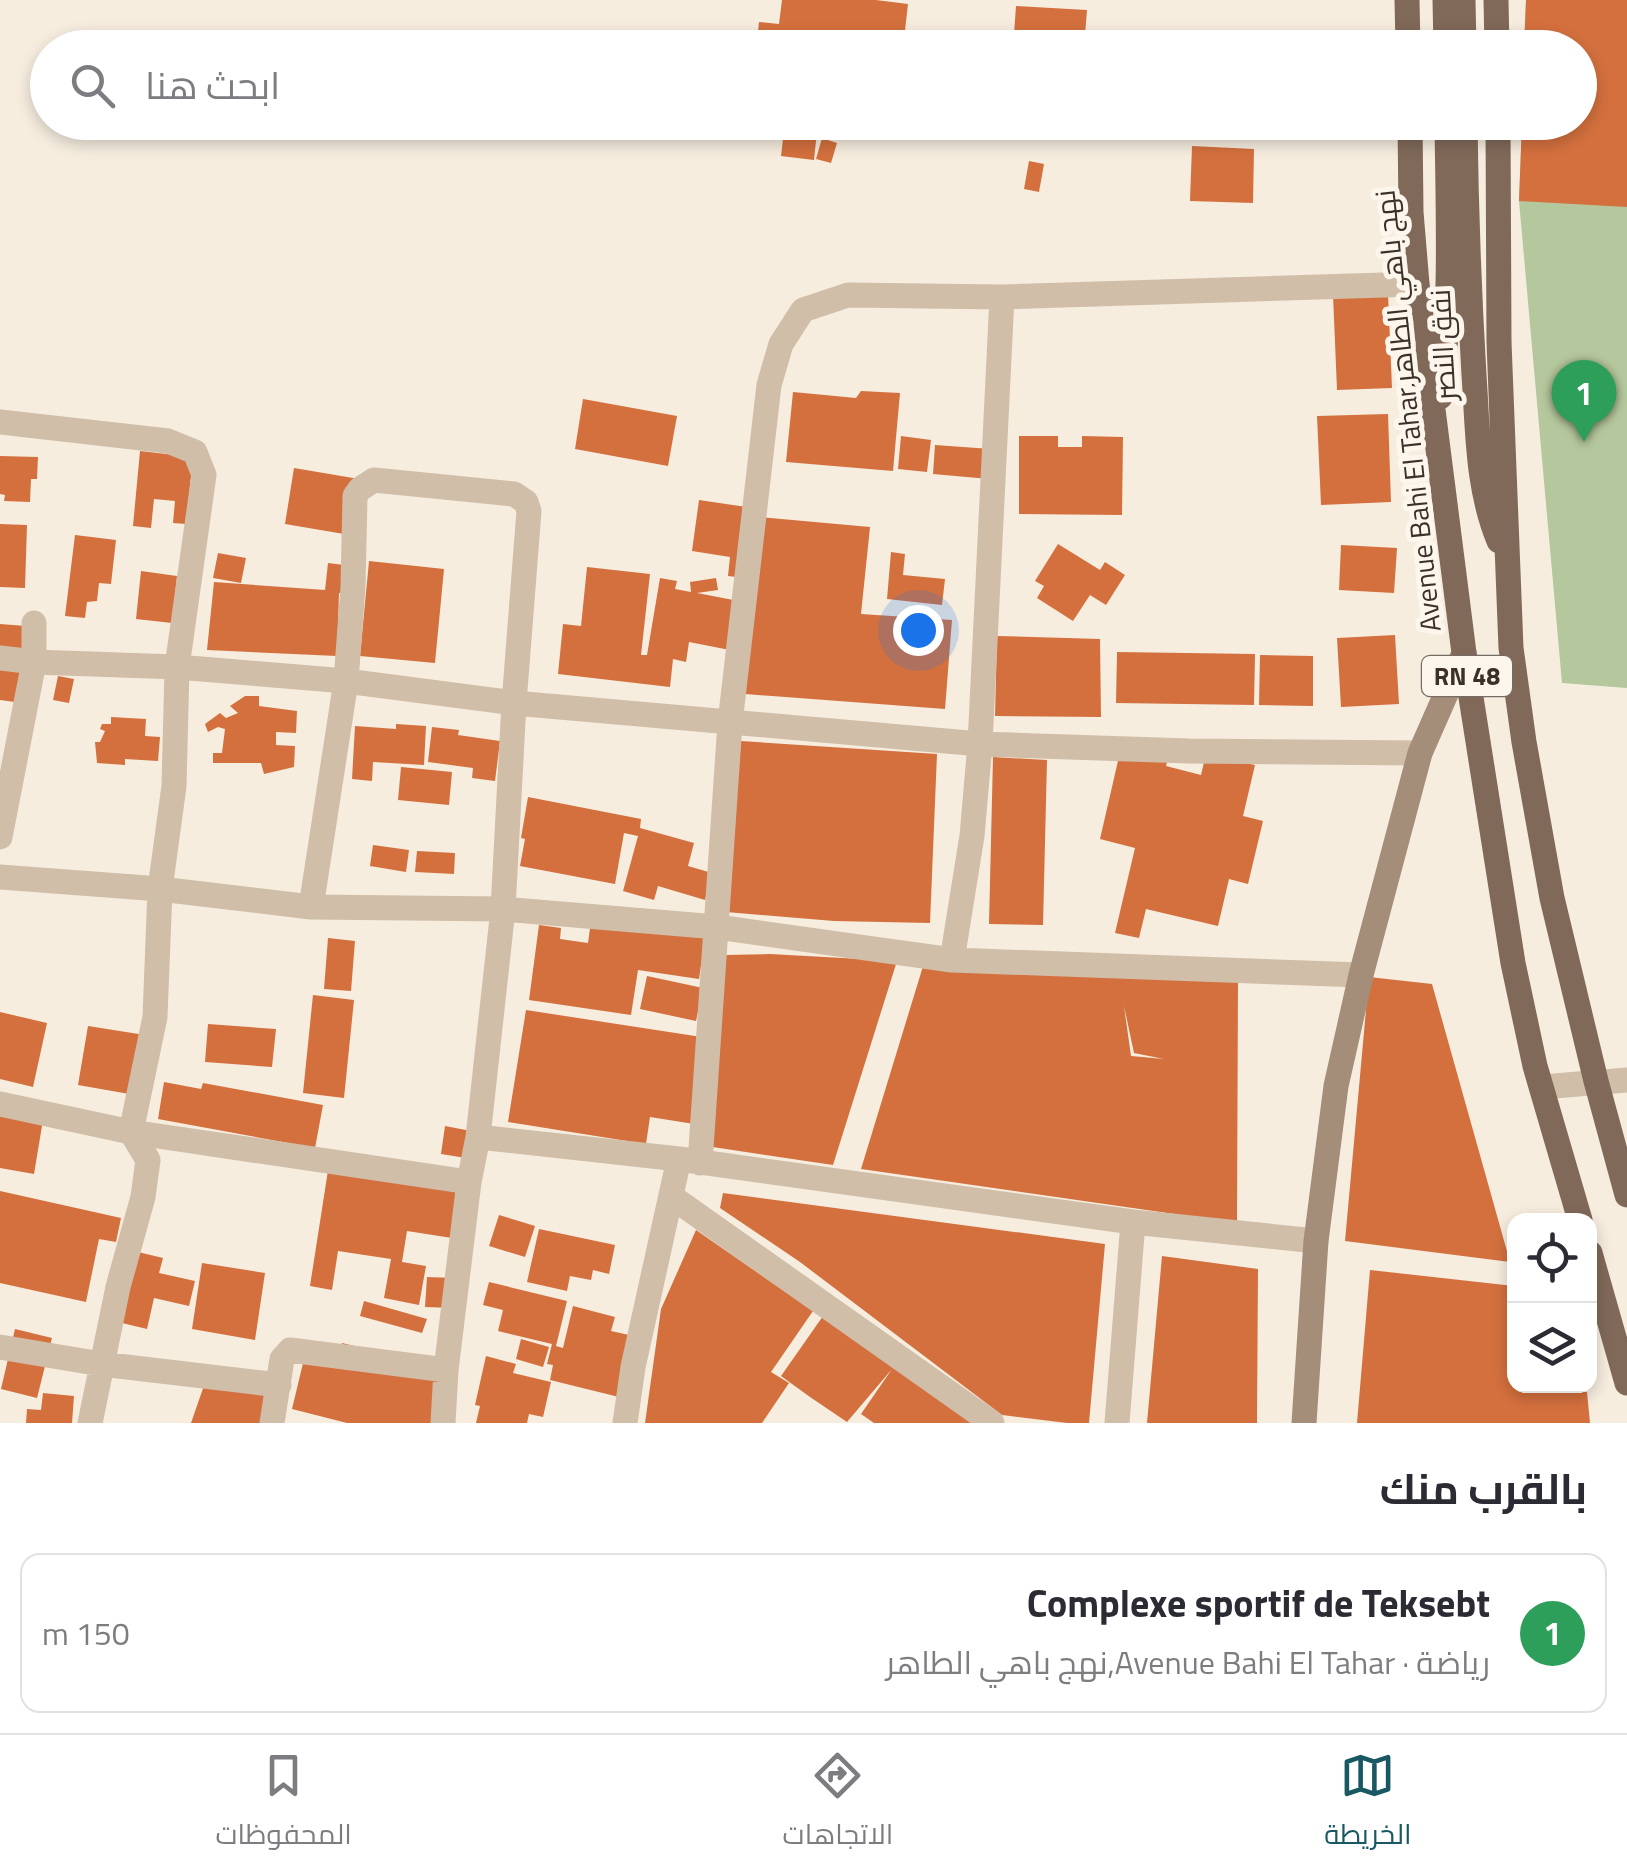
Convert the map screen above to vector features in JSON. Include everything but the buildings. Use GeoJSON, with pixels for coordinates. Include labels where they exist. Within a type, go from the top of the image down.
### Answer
{"type":"FeatureCollection","features":[{"type":"Feature","properties":{"kind":"main road"},"geometry":{"type":"LineString","coordinates":[[1408,0],[1408,30]]}},
{"type":"Feature","properties":{"kind":"main road"},"geometry":{"type":"LineString","coordinates":[[1446,0],[1446,30]]}},
{"type":"Feature","properties":{"kind":"main road"},"geometry":{"type":"LineString","coordinates":[[1464,0],[1464,30]]}},
{"type":"Feature","properties":{"kind":"main road"},"geometry":{"type":"LineString","coordinates":[[1496,0],[1497,30]]}},
{"type":"Feature","properties":{"kind":"main road","name":"Avenue Bahi El Tahar,نهج باهي الطاهر"},"geometry":{"type":"LineString","coordinates":[[1410,140],[1417,284],[1464,653],[1513,963],[1542,1087],[1578,1213]]}},
{"type":"Feature","properties":{"kind":"main road","name":"نفق النصر"},"geometry":{"type":"LineString","coordinates":[[1435,430],[1446,346],[1447,140]]}},
{"type":"Feature","properties":{"kind":"main road","name":"نفق النصر"},"geometry":{"type":"LineString","coordinates":[[1465,140],[1466,252],[1481,480],[1490,521],[1508,559]]}},
{"type":"Feature","properties":{"kind":"main road","name":"RN 48"},"geometry":{"type":"LineString","coordinates":[[1498,140],[1499,342],[1510,648],[1552,898],[1627,1194]]}},
{"type":"Feature","properties":{"kind":"main road"},"geometry":{"type":"LineString","coordinates":[[1597,1278],[1627,1383]]}},
{"type":"Feature","properties":{"kind":"street"},"geometry":{"type":"LineString","coordinates":[[625,1423],[633,1366],[672,1197],[689,1161],[717,927],[730,723],[769,384],[781,344],[803,310],[848,294],[1002,297],[1417,284]]}},
{"type":"Feature","properties":{"kind":"street"},"geometry":{"type":"LineString","coordinates":[[952,960],[972,836],[980,744],[1002,297]]}},
{"type":"Feature","properties":{"kind":"street"},"geometry":{"type":"LineString","coordinates":[[0,422],[168,441],[195,452],[204,475],[177,667],[174,786],[160,889],[154,1017],[131,1132],[148,1160],[143,1197],[118,1287],[90,1423]]}},
{"type":"Feature","properties":{"kind":"street"},"geometry":{"type":"LineString","coordinates":[[312,906],[346,681],[356,496],[374,480],[506,491],[520,497],[529,511],[504,909],[442,1423]]}},
{"type":"Feature","properties":{"kind":"street"},"geometry":{"type":"LineString","coordinates":[[0,837],[34,662],[34,623]]}},
{"type":"Feature","properties":{"kind":"street"},"geometry":{"type":"LineString","coordinates":[[1304,1423],[1316,1241],[1336,1086],[1420,753],[1464,653]]}},
{"type":"Feature","properties":{"kind":"street"},"geometry":{"type":"LineString","coordinates":[[0,658],[346,681],[514,703],[980,744],[1420,753]]}},
{"type":"Feature","properties":{"kind":"street"},"geometry":{"type":"LineString","coordinates":[[0,876],[312,906],[504,909],[717,927],[952,960],[1361,975]]}},
{"type":"Feature","properties":{"kind":"street"},"geometry":{"type":"LineString","coordinates":[[1542,1087],[1627,1080]]}},
{"type":"Feature","properties":{"kind":"street"},"geometry":{"type":"LineString","coordinates":[[0,1104],[131,1132],[469,1182]]}},
{"type":"Feature","properties":{"kind":"street"},"geometry":{"type":"LineString","coordinates":[[478,1137],[689,1161],[1133,1222],[1316,1241]]}},
{"type":"Feature","properties":{"kind":"street"},"geometry":{"type":"LineString","coordinates":[[672,1197],[992,1423]]}},
{"type":"Feature","properties":{"kind":"street"},"geometry":{"type":"LineString","coordinates":[[1117,1423],[1133,1222]]}},
{"type":"Feature","properties":{"kind":"street"},"geometry":{"type":"LineString","coordinates":[[0,1347],[101,1364],[278,1385]]}},
{"type":"Feature","properties":{"kind":"street"},"geometry":{"type":"LineString","coordinates":[[272,1423],[282,1359],[290,1350],[446,1370]]}},
{"type":"Feature","properties":{"kind":"green space"},"geometry":{"type":"Polygon","coordinates":[[[1526,0],[1627,0],[1627,688],[1562,683],[1519,201],[1521,140],[1597,140],[1597,30],[1525,30],[1526,0]]]}},
{"type":"Feature","properties":{"kind":"place","name":"Complexe sportif de Teksebt"},"geometry":{"type":"Point","coordinates":[1584,442]}}]}
